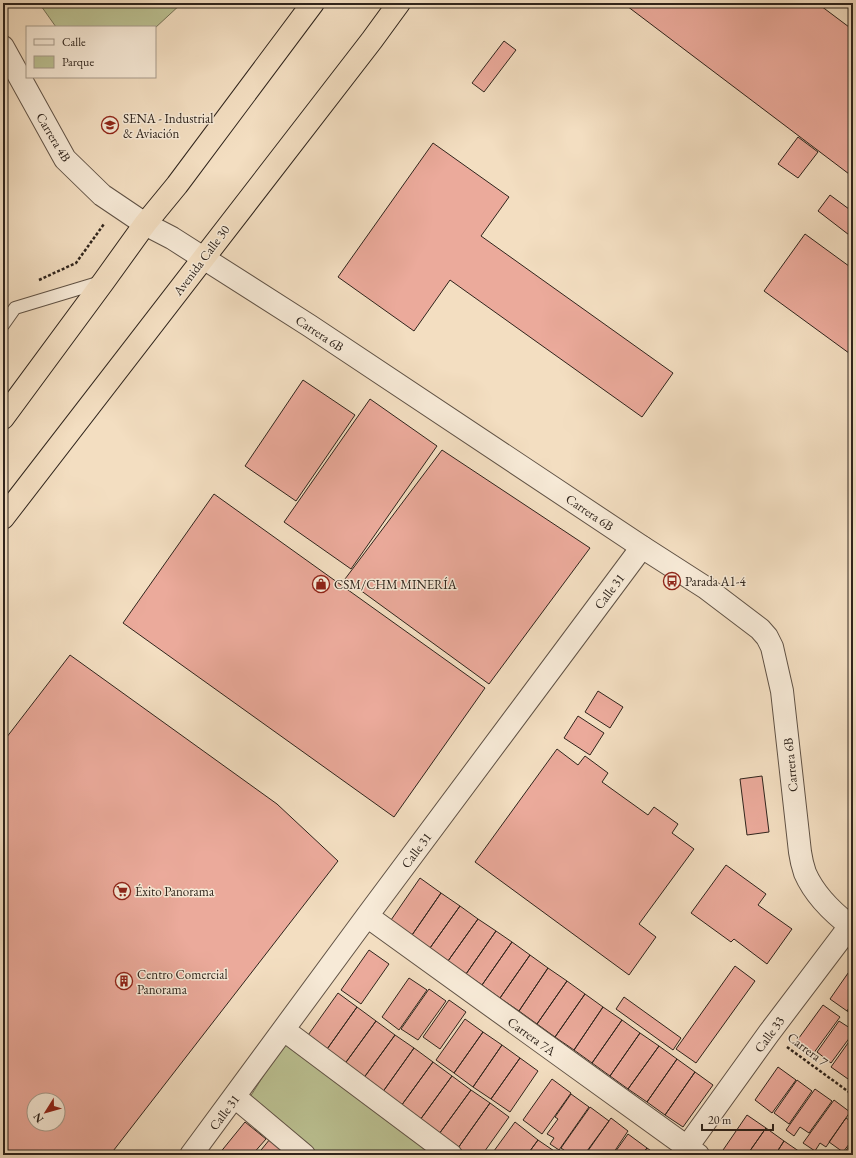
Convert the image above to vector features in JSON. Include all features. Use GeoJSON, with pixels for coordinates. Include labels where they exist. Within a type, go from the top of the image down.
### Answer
{"type":"FeatureCollection","features":[{"type":"Feature","properties":{"kind":"highway"},"geometry":{"type":"LineString","coordinates":[[3,418],[144,224],[177,185],[313,3]]}},
{"type":"Feature","properties":{"kind":"highway","name":"Avenida Calle 30"},"geometry":{"type":"LineString","coordinates":[[3,518],[399,3]]}},
{"type":"Feature","properties":{"kind":"street","name":"Carrera 4B"},"geometry":{"type":"LineString","coordinates":[[3,47],[65,159],[102,195],[144,224]]}},
{"type":"Feature","properties":{"kind":"street","name":"Carrera 6B"},"geometry":{"type":"LineString","coordinates":[[144,224],[172,238],[310,326],[706,588],[760,629],[767,637],[772,647],[782,691],[800,852],[805,873],[817,894],[834,912],[852,925]]}},
{"type":"Feature","properties":{"kind":"street","name":"Calle 31"},"geometry":{"type":"LineString","coordinates":[[191,1155],[642,547]]}},
{"type":"Feature","properties":{"kind":"street","name":"Carrera 7A"},"geometry":{"type":"LineString","coordinates":[[367,916],[692,1151]]}},
{"type":"Feature","properties":{"kind":"street","name":"Calle 33"},"geometry":{"type":"LineString","coordinates":[[692,1151],[769,1033],[852,925]]}},
{"type":"Feature","properties":{"kind":"street"},"geometry":{"type":"LineString","coordinates":[[284,1030],[451,1155]]}},
{"type":"Feature","properties":{"kind":"street"},"geometry":{"type":"LineString","coordinates":[[235,1097],[304,1155]]}},
{"type":"Feature","properties":{"kind":"lane"},"geometry":{"type":"LineString","coordinates":[[3,325],[15,308],[104,281]]}},
{"type":"Feature","properties":{"kind":"path"},"geometry":{"type":"LineString","coordinates":[[35,282],[76,263],[105,224]]}},
{"type":"Feature","properties":{"kind":"path","name":"Carrera 7"},"geometry":{"type":"LineString","coordinates":[[769,1033],[853,1095]]}},
{"type":"Feature","properties":{"kind":"green space"},"geometry":{"type":"Polygon","coordinates":[[[39,3],[182,3],[156,27],[55,26],[39,3]]]}},
{"type":"Feature","properties":{"kind":"green space"},"geometry":{"type":"Polygon","coordinates":[[[286,1040],[437,1155],[318,1155],[250,1097],[286,1040]]]}},
{"type":"Feature","properties":{"kind":"building"},"geometry":{"type":"Polygon","coordinates":[[[623,3],[817,3],[853,30],[853,177],[623,3]]]}},
{"type":"Feature","properties":{"kind":"building"},"geometry":{"type":"Polygon","coordinates":[[[504,41],[516,50],[484,92],[472,83],[504,41]]]}},
{"type":"Feature","properties":{"kind":"building"},"geometry":{"type":"Polygon","coordinates":[[[798,137],[818,152],[798,178],[778,164],[798,137]]]}},
{"type":"Feature","properties":{"kind":"building"},"geometry":{"type":"Polygon","coordinates":[[[433,143],[509,197],[481,236],[673,373],[642,417],[450,280],[414,331],[338,277],[433,143]]]}},
{"type":"Feature","properties":{"kind":"building"},"geometry":{"type":"Polygon","coordinates":[[[830,195],[853,212],[853,238],[818,211],[830,195]]]}},
{"type":"Feature","properties":{"kind":"building"},"geometry":{"type":"Polygon","coordinates":[[[805,234],[853,269],[853,356],[764,291],[805,234]]]}},
{"type":"Feature","properties":{"kind":"building"},"geometry":{"type":"Polygon","coordinates":[[[303,380],[355,415],[296,501],[245,466],[303,380]]]}},
{"type":"Feature","properties":{"kind":"building"},"geometry":{"type":"Polygon","coordinates":[[[370,399],[437,446],[351,569],[284,522],[370,399]]]}},
{"type":"Feature","properties":{"kind":"building"},"geometry":{"type":"Polygon","coordinates":[[[442,450],[590,548],[489,684],[345,579],[442,450]]]}},
{"type":"Feature","properties":{"kind":"building"},"geometry":{"type":"Polygon","coordinates":[[[214,494],[485,688],[394,817],[123,623],[214,494]]]}},
{"type":"Feature","properties":{"kind":"building","name":"Centro Comercial Panorama"},"geometry":{"type":"Polygon","coordinates":[[[70,655],[277,804],[338,861],[110,1155],[3,1155],[3,742],[70,655]]]}},
{"type":"Feature","properties":{"kind":"building"},"geometry":{"type":"Polygon","coordinates":[[[598,691],[623,707],[610,728],[585,712],[598,691]]]}},
{"type":"Feature","properties":{"kind":"building"},"geometry":{"type":"Polygon","coordinates":[[[578,716],[604,733],[590,755],[564,738],[578,716]]]}},
{"type":"Feature","properties":{"kind":"building"},"geometry":{"type":"Polygon","coordinates":[[[557,749],[578,765],[585,756],[608,773],[602,782],[648,815],[654,807],[678,824],[672,833],[694,849],[639,924],[656,937],[629,975],[475,862],[557,749]]]}},
{"type":"Feature","properties":{"kind":"building"},"geometry":{"type":"Polygon","coordinates":[[[762,776],[769,832],[747,835],[740,779],[762,776]]]}},
{"type":"Feature","properties":{"kind":"building"},"geometry":{"type":"Polygon","coordinates":[[[726,865],[766,894],[758,905],[792,929],[767,964],[734,939],[731,942],[691,913],[726,865]]]}},
{"type":"Feature","properties":{"kind":"building"},"geometry":{"type":"Polygon","coordinates":[[[420,878],[441,893],[412,935],[391,920],[420,878]]]}},
{"type":"Feature","properties":{"kind":"building"},"geometry":{"type":"Polygon","coordinates":[[[441,893],[460,906],[430,948],[412,935],[441,893]]]}},
{"type":"Feature","properties":{"kind":"building"},"geometry":{"type":"Polygon","coordinates":[[[460,906],[478,919],[448,961],[430,948],[460,906]]]}},
{"type":"Feature","properties":{"kind":"building"},"geometry":{"type":"Polygon","coordinates":[[[478,919],[496,931],[466,974],[448,961],[478,919]]]}},
{"type":"Feature","properties":{"kind":"building"},"geometry":{"type":"Polygon","coordinates":[[[496,931],[512,942],[482,985],[466,974],[496,931]]]}},
{"type":"Feature","properties":{"kind":"building"},"geometry":{"type":"Polygon","coordinates":[[[512,942],[530,955],[500,998],[482,985],[512,942]]]}},
{"type":"Feature","properties":{"kind":"building"},"geometry":{"type":"Polygon","coordinates":[[[369,950],[389,964],[361,1004],[341,990],[369,950]]]}},
{"type":"Feature","properties":{"kind":"building"},"geometry":{"type":"Polygon","coordinates":[[[530,955],[548,968],[519,1011],[500,998],[530,955]]]}},
{"type":"Feature","properties":{"kind":"building"},"geometry":{"type":"Polygon","coordinates":[[[735,966],[755,981],[696,1063],[676,1049],[735,966]]]}},
{"type":"Feature","properties":{"kind":"building"},"geometry":{"type":"Polygon","coordinates":[[[853,966],[853,1002],[847,1011],[830,999],[853,966]]]}},
{"type":"Feature","properties":{"kind":"building"},"geometry":{"type":"Polygon","coordinates":[[[548,968],[567,981],[537,1024],[519,1011],[548,968]]]}},
{"type":"Feature","properties":{"kind":"building"},"geometry":{"type":"Polygon","coordinates":[[[409,978],[427,990],[399,1030],[382,1017],[409,978]]]}},
{"type":"Feature","properties":{"kind":"building"},"geometry":{"type":"Polygon","coordinates":[[[567,981],[585,994],[555,1037],[537,1024],[567,981]]]}},
{"type":"Feature","properties":{"kind":"building"},"geometry":{"type":"Polygon","coordinates":[[[429,989],[446,1001],[418,1040],[401,1029],[429,989]]]}},
{"type":"Feature","properties":{"kind":"building"},"geometry":{"type":"Polygon","coordinates":[[[338,993],[357,1007],[325,1052],[306,1038],[338,993]]]}},
{"type":"Feature","properties":{"kind":"building"},"geometry":{"type":"Polygon","coordinates":[[[585,994],[603,1007],[574,1050],[555,1037],[585,994]]]}},
{"type":"Feature","properties":{"kind":"building"},"geometry":{"type":"Polygon","coordinates":[[[624,997],[681,1038],[673,1050],[616,1009],[624,997]]]}},
{"type":"Feature","properties":{"kind":"building"},"geometry":{"type":"Polygon","coordinates":[[[449,1000],[466,1012],[440,1049],[423,1037],[449,1000]]]}},
{"type":"Feature","properties":{"kind":"building"},"geometry":{"type":"Polygon","coordinates":[[[853,1002],[853,1016],[847,1011],[853,1002]]]}},
{"type":"Feature","properties":{"kind":"building"},"geometry":{"type":"Polygon","coordinates":[[[823,1005],[840,1017],[813,1054],[796,1042],[823,1005]]]}},
{"type":"Feature","properties":{"kind":"building"},"geometry":{"type":"Polygon","coordinates":[[[357,1007],[376,1021],[344,1065],[325,1052],[357,1007]]]}},
{"type":"Feature","properties":{"kind":"building"},"geometry":{"type":"Polygon","coordinates":[[[603,1007],[622,1020],[592,1063],[574,1050],[603,1007]]]}},
{"type":"Feature","properties":{"kind":"building"},"geometry":{"type":"Polygon","coordinates":[[[465,1019],[483,1032],[454,1073],[436,1060],[465,1019]]]}},
{"type":"Feature","properties":{"kind":"building"},"geometry":{"type":"Polygon","coordinates":[[[622,1020],[640,1033],[610,1076],[592,1063],[622,1020]]]}},
{"type":"Feature","properties":{"kind":"building"},"geometry":{"type":"Polygon","coordinates":[[[376,1021],[395,1035],[363,1079],[344,1065],[376,1021]]]}},
{"type":"Feature","properties":{"kind":"building"},"geometry":{"type":"Polygon","coordinates":[[[839,1021],[853,1030],[853,1033],[831,1063],[817,1052],[839,1021]]]}},
{"type":"Feature","properties":{"kind":"building"},"geometry":{"type":"Polygon","coordinates":[[[483,1032],[502,1045],[473,1087],[454,1073],[483,1032]]]}},
{"type":"Feature","properties":{"kind":"building"},"geometry":{"type":"Polygon","coordinates":[[[640,1033],[659,1046],[628,1089],[610,1076],[640,1033]]]}},
{"type":"Feature","properties":{"kind":"building"},"geometry":{"type":"Polygon","coordinates":[[[395,1035],[414,1048],[382,1093],[363,1079],[395,1035]]]}},
{"type":"Feature","properties":{"kind":"building"},"geometry":{"type":"Polygon","coordinates":[[[853,1036],[853,1072],[848,1079],[831,1067],[853,1036]]]}},
{"type":"Feature","properties":{"kind":"building"},"geometry":{"type":"Polygon","coordinates":[[[502,1045],[520,1058],[491,1099],[473,1087],[502,1045]]]}},
{"type":"Feature","properties":{"kind":"building"},"geometry":{"type":"Polygon","coordinates":[[[659,1046],[677,1059],[647,1102],[628,1089],[659,1046]]]}},
{"type":"Feature","properties":{"kind":"building"},"geometry":{"type":"Polygon","coordinates":[[[414,1048],[433,1062],[401,1106],[382,1093],[414,1048]]]}},
{"type":"Feature","properties":{"kind":"building"},"geometry":{"type":"Polygon","coordinates":[[[520,1058],[538,1071],[510,1112],[491,1099],[520,1058]]]}},
{"type":"Feature","properties":{"kind":"building"},"geometry":{"type":"Polygon","coordinates":[[[677,1059],[695,1072],[665,1115],[647,1102],[677,1059]]]}},
{"type":"Feature","properties":{"kind":"building"},"geometry":{"type":"Polygon","coordinates":[[[433,1062],[452,1076],[420,1120],[401,1106],[433,1062]]]}},
{"type":"Feature","properties":{"kind":"building"},"geometry":{"type":"Polygon","coordinates":[[[778,1067],[796,1080],[772,1113],[755,1100],[778,1067]]]}},
{"type":"Feature","properties":{"kind":"building"},"geometry":{"type":"Polygon","coordinates":[[[695,1072],[713,1085],[683,1127],[665,1115],[695,1072]]]}},
{"type":"Feature","properties":{"kind":"building"},"geometry":{"type":"Polygon","coordinates":[[[853,1072],[853,1083],[848,1079],[853,1072]]]}},
{"type":"Feature","properties":{"kind":"building"},"geometry":{"type":"Polygon","coordinates":[[[452,1076],[471,1090],[439,1134],[420,1120],[452,1076]]]}},
{"type":"Feature","properties":{"kind":"building"},"geometry":{"type":"Polygon","coordinates":[[[552,1079],[571,1093],[542,1134],[523,1120],[552,1079]]]}},
{"type":"Feature","properties":{"kind":"building"},"geometry":{"type":"Polygon","coordinates":[[[797,1080],[812,1091],[789,1124],[774,1113],[797,1080]]]}},
{"type":"Feature","properties":{"kind":"building"},"geometry":{"type":"Polygon","coordinates":[[[815,1089],[832,1101],[809,1133],[800,1127],[794,1136],[786,1130],[815,1089]]]}},
{"type":"Feature","properties":{"kind":"building"},"geometry":{"type":"Polygon","coordinates":[[[471,1090],[490,1103],[458,1148],[439,1134],[471,1090]]]}},
{"type":"Feature","properties":{"kind":"building"},"geometry":{"type":"Polygon","coordinates":[[[571,1094],[589,1107],[559,1150],[550,1144],[554,1138],[547,1134],[558,1119],[555,1117],[571,1094]]]}},
{"type":"Feature","properties":{"kind":"building"},"geometry":{"type":"Polygon","coordinates":[[[834,1100],[850,1112],[826,1147],[820,1143],[815,1151],[803,1143],[834,1100]]]}},
{"type":"Feature","properties":{"kind":"building"},"geometry":{"type":"Polygon","coordinates":[[[490,1103],[509,1117],[482,1155],[469,1155],[458,1148],[490,1103]]]}},
{"type":"Feature","properties":{"kind":"building"},"geometry":{"type":"Polygon","coordinates":[[[590,1107],[609,1121],[584,1155],[571,1155],[561,1148],[590,1107]]]}},
{"type":"Feature","properties":{"kind":"building"},"geometry":{"type":"Polygon","coordinates":[[[747,1115],[766,1128],[747,1155],[723,1155],[721,1153],[747,1115]]]}},
{"type":"Feature","properties":{"kind":"building"},"geometry":{"type":"Polygon","coordinates":[[[611,1118],[628,1131],[612,1155],[585,1155],[611,1118]]]}},
{"type":"Feature","properties":{"kind":"building"},"geometry":{"type":"Polygon","coordinates":[[[846,1118],[853,1123],[853,1139],[843,1152],[829,1142],[846,1118]]]}},
{"type":"Feature","properties":{"kind":"building"},"geometry":{"type":"Polygon","coordinates":[[[245,1122],[266,1139],[252,1155],[220,1155],[219,1154],[245,1122]]]}},
{"type":"Feature","properties":{"kind":"building"},"geometry":{"type":"Polygon","coordinates":[[[515,1122],[538,1140],[527,1155],[491,1155],[515,1122]]]}},
{"type":"Feature","properties":{"kind":"building"},"geometry":{"type":"Polygon","coordinates":[[[766,1128],[784,1141],[775,1155],[747,1155],[766,1128]]]}},
{"type":"Feature","properties":{"kind":"building"},"geometry":{"type":"Polygon","coordinates":[[[628,1134],[647,1148],[641,1155],[613,1155],[628,1134]]]}},
{"type":"Feature","properties":{"kind":"building"},"geometry":{"type":"Polygon","coordinates":[[[270,1139],[286,1152],[284,1155],[257,1155],[270,1139]]]}},
{"type":"Feature","properties":{"kind":"building"},"geometry":{"type":"Polygon","coordinates":[[[538,1140],[557,1153],[556,1155],[527,1155],[538,1140]]]}},
{"type":"Feature","properties":{"kind":"building"},"geometry":{"type":"Polygon","coordinates":[[[853,1140],[853,1155],[843,1155],[853,1140]]]}},
{"type":"Feature","properties":{"kind":"building"},"geometry":{"type":"Polygon","coordinates":[[[784,1141],[803,1154],[775,1155],[784,1141]]]}},
{"type":"Feature","properties":{"kind":"building"},"geometry":{"type":"Polygon","coordinates":[[[647,1148],[657,1155],[642,1155],[647,1148]]]}},
{"type":"Feature","properties":{"kind":"place","name":"SENA - Industrial & Aviación"},"geometry":{"type":"Point","coordinates":[110,125]}},
{"type":"Feature","properties":{"kind":"place","name":"Parada A1-4"},"geometry":{"type":"Point","coordinates":[672,581]}},
{"type":"Feature","properties":{"kind":"place","name":"CSM/CHM MINERÍA"},"geometry":{"type":"Point","coordinates":[321,584]}},
{"type":"Feature","properties":{"kind":"place","name":"Éxito Panorama"},"geometry":{"type":"Point","coordinates":[122,891]}},
{"type":"Feature","properties":{"kind":"place","name":"Centro Comercial Panorama"},"geometry":{"type":"Point","coordinates":[124,981]}}]}
